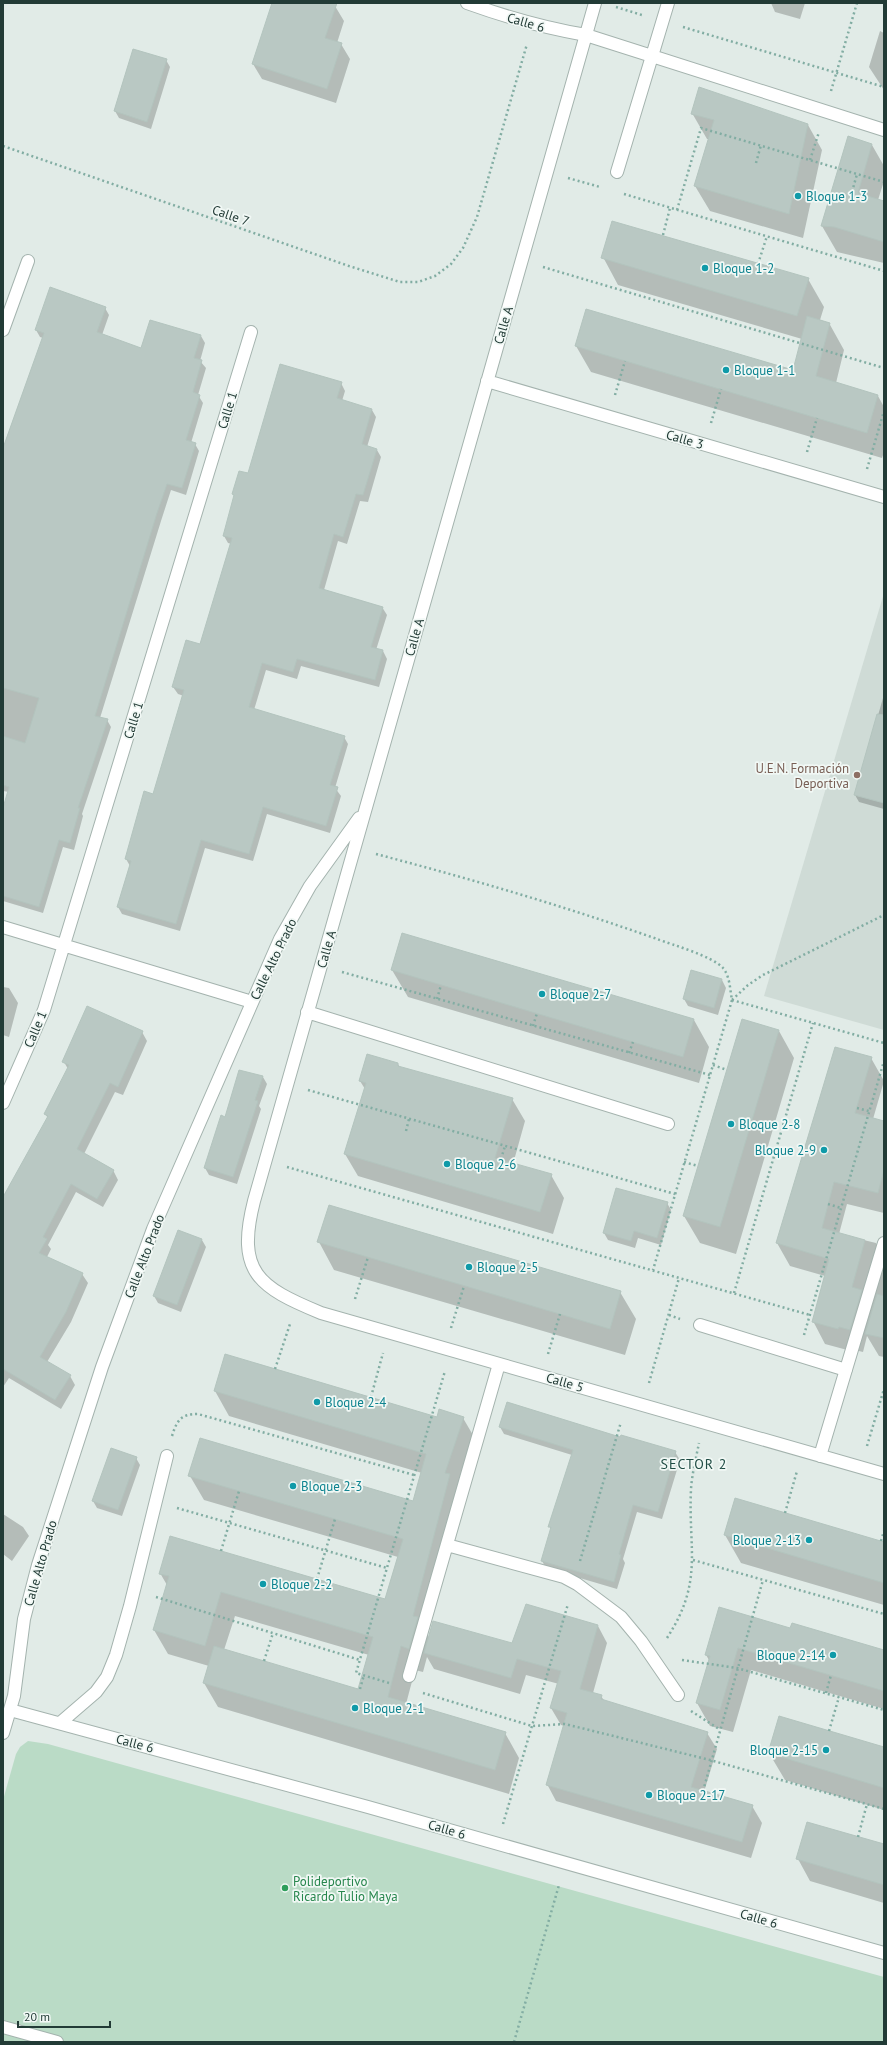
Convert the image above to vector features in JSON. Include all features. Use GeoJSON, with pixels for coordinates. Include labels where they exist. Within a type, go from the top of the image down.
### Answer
{"type":"FeatureCollection","features":[{"type":"Feature","properties":{"kind":"street","name":"Calle 6"},"geometry":{"type":"LineString","coordinates":[[467,3],[532,24],[586,35],[884,130]]}},
{"type":"Feature","properties":{"kind":"street","name":"Calle A"},"geometry":{"type":"LineString","coordinates":[[255,1272],[249,1256],[248,1227],[307,1012],[595,3]]}},
{"type":"Feature","properties":{"kind":"street"},"geometry":{"type":"LineString","coordinates":[[617,172],[668,3]]}},
{"type":"Feature","properties":{"kind":"street"},"geometry":{"type":"LineString","coordinates":[[3,330],[28,261]]}},
{"type":"Feature","properties":{"kind":"street","name":"Calle 1"},"geometry":{"type":"LineString","coordinates":[[3,1103],[44,1010],[251,332]]}},
{"type":"Feature","properties":{"kind":"street","name":"Calle 3"},"geometry":{"type":"LineString","coordinates":[[487,381],[884,497]]}},
{"type":"Feature","properties":{"kind":"street","name":"Calle Alto Prado"},"geometry":{"type":"LineString","coordinates":[[3,1733],[14,1696],[24,1619],[38,1565],[102,1367],[153,1229],[280,939],[310,886],[365,811]]}},
{"type":"Feature","properties":{"kind":"street"},"geometry":{"type":"LineString","coordinates":[[3,927],[252,1002]]}},
{"type":"Feature","properties":{"kind":"street"},"geometry":{"type":"LineString","coordinates":[[307,1012],[668,1124]]}},
{"type":"Feature","properties":{"kind":"street"},"geometry":{"type":"LineString","coordinates":[[820,1456],[884,1243]]}},
{"type":"Feature","properties":{"kind":"street","name":"Calle 5"},"geometry":{"type":"LineString","coordinates":[[255,1272],[269,1287],[296,1303],[321,1313],[884,1474]]}},
{"type":"Feature","properties":{"kind":"street"},"geometry":{"type":"LineString","coordinates":[[700,1325],[846,1370]]}},
{"type":"Feature","properties":{"kind":"street"},"geometry":{"type":"LineString","coordinates":[[409,1676],[499,1364]]}},
{"type":"Feature","properties":{"kind":"street"},"geometry":{"type":"LineString","coordinates":[[60,1723],[96,1692],[107,1677],[116,1655],[167,1456]]}},
{"type":"Feature","properties":{"kind":"street"},"geometry":{"type":"LineString","coordinates":[[447,1545],[564,1577],[574,1582],[621,1616],[633,1630],[678,1695]]}},
{"type":"Feature","properties":{"kind":"street","name":"Calle 6"},"geometry":{"type":"LineString","coordinates":[[10,1710],[497,1843],[884,1953]]}},
{"type":"Feature","properties":{"kind":"street"},"geometry":{"type":"LineString","coordinates":[[3,2027],[57,2042]]}},
{"type":"Feature","properties":{"kind":"path"},"geometry":{"type":"LineString","coordinates":[[810,160],[857,3]]}},
{"type":"Feature","properties":{"kind":"path"},"geometry":{"type":"LineString","coordinates":[[614,7],[884,87]]}},
{"type":"Feature","properties":{"kind":"path","name":"Calle 7"},"geometry":{"type":"LineString","coordinates":[[3,146],[383,278],[400,282],[418,282],[435,276],[450,264],[463,248],[477,217],[532,24]]}},
{"type":"Feature","properties":{"kind":"path"},"geometry":{"type":"LineString","coordinates":[[677,210],[701,128],[884,182]]}},
{"type":"Feature","properties":{"kind":"path"},"geometry":{"type":"LineString","coordinates":[[756,163],[761,145]]}},
{"type":"Feature","properties":{"kind":"path"},"geometry":{"type":"LineString","coordinates":[[547,171],[605,188]]}},
{"type":"Feature","properties":{"kind":"path"},"geometry":{"type":"LineString","coordinates":[[852,192],[857,174]]}},
{"type":"Feature","properties":{"kind":"path"},"geometry":{"type":"LineString","coordinates":[[620,193],[884,271]]}},
{"type":"Feature","properties":{"kind":"path"},"geometry":{"type":"LineString","coordinates":[[663,236],[670,208]]}},
{"type":"Feature","properties":{"kind":"path"},"geometry":{"type":"LineString","coordinates":[[758,264],[767,236]]}},
{"type":"Feature","properties":{"kind":"path"},"geometry":{"type":"LineString","coordinates":[[522,261],[884,368]]}},
{"type":"Feature","properties":{"kind":"path"},"geometry":{"type":"LineString","coordinates":[[609,417],[625,361]]}},
{"type":"Feature","properties":{"kind":"path"},"geometry":{"type":"LineString","coordinates":[[704,445],[721,389]]}},
{"type":"Feature","properties":{"kind":"path"},"geometry":{"type":"LineString","coordinates":[[860,490],[884,411]]}},
{"type":"Feature","properties":{"kind":"path"},"geometry":{"type":"LineString","coordinates":[[801,473],[817,418]]}},
{"type":"Feature","properties":{"kind":"path"},"geometry":{"type":"LineString","coordinates":[[354,848],[480,882],[589,915],[685,950],[723,968],[728,979],[732,1000],[653,1270]]}},
{"type":"Feature","properties":{"kind":"path"},"geometry":{"type":"LineString","coordinates":[[732,1000],[748,985],[762,975],[884,915]]}},
{"type":"Feature","properties":{"kind":"path"},"geometry":{"type":"LineString","coordinates":[[321,966],[710,1075]]}},
{"type":"Feature","properties":{"kind":"path"},"geometry":{"type":"LineString","coordinates":[[437,999],[441,985]]}},
{"type":"Feature","properties":{"kind":"path"},"geometry":{"type":"LineString","coordinates":[[732,1000],[884,1043]]}},
{"type":"Feature","properties":{"kind":"path"},"geometry":{"type":"LineString","coordinates":[[533,1026],[537,1013]]}},
{"type":"Feature","properties":{"kind":"path"},"geometry":{"type":"LineString","coordinates":[[734,1293],[813,1023]]}},
{"type":"Feature","properties":{"kind":"path"},"geometry":{"type":"LineString","coordinates":[[629,1053],[633,1042]]}},
{"type":"Feature","properties":{"kind":"path"},"geometry":{"type":"LineString","coordinates":[[798,1355],[884,1061]]}},
{"type":"Feature","properties":{"kind":"path"},"geometry":{"type":"LineString","coordinates":[[713,1066],[727,1070]]}},
{"type":"Feature","properties":{"kind":"path"},"geometry":{"type":"LineString","coordinates":[[287,1084],[675,1194]]}},
{"type":"Feature","properties":{"kind":"path"},"geometry":{"type":"LineString","coordinates":[[857,1108],[869,1111]]}},
{"type":"Feature","properties":{"kind":"path"},"geometry":{"type":"LineString","coordinates":[[406,1131],[409,1118]]}},
{"type":"Feature","properties":{"kind":"path"},"geometry":{"type":"LineString","coordinates":[[501,1159],[505,1146]]}},
{"type":"Feature","properties":{"kind":"path"},"geometry":{"type":"LineString","coordinates":[[266,1161],[810,1315]]}},
{"type":"Feature","properties":{"kind":"path"},"geometry":{"type":"LineString","coordinates":[[684,1162],[698,1166]]}},
{"type":"Feature","properties":{"kind":"path"},"geometry":{"type":"LineString","coordinates":[[828,1204],[841,1208]]}},
{"type":"Feature","properties":{"kind":"path"},"geometry":{"type":"LineString","coordinates":[[349,1321],[368,1257]]}},
{"type":"Feature","properties":{"kind":"path"},"geometry":{"type":"LineString","coordinates":[[642,1405],[679,1278]]}},
{"type":"Feature","properties":{"kind":"path"},"geometry":{"type":"LineString","coordinates":[[392,1684],[356,1673],[414,1475],[464,1286]]}},
{"type":"Feature","properties":{"kind":"path"},"geometry":{"type":"LineString","coordinates":[[275,1369],[296,1303]]}},
{"type":"Feature","properties":{"kind":"path"},"geometry":{"type":"LineString","coordinates":[[541,1376],[560,1314]]}},
{"type":"Feature","properties":{"kind":"path"},"geometry":{"type":"LineString","coordinates":[[371,1397],[389,1332]]}},
{"type":"Feature","properties":{"kind":"path"},"geometry":{"type":"LineString","coordinates":[[861,1468],[884,1389]]}},
{"type":"Feature","properties":{"kind":"path"},"geometry":{"type":"LineString","coordinates":[[497,1843],[628,1400]]}},
{"type":"Feature","properties":{"kind":"path"},"geometry":{"type":"LineString","coordinates":[[167,1456],[175,1425],[180,1418],[188,1414],[198,1414],[414,1475]]}},
{"type":"Feature","properties":{"kind":"path"},"geometry":{"type":"LineString","coordinates":[[702,1422],[691,1488],[693,1560],[692,1580],[686,1600],[672,1629],[653,1658],[696,1661],[737,1668],[884,1710]]}},
{"type":"Feature","properties":{"kind":"path"},"geometry":{"type":"LineString","coordinates":[[785,1513],[803,1451]]}},
{"type":"Feature","properties":{"kind":"path"},"geometry":{"type":"LineString","coordinates":[[221,1551],[239,1491]]}},
{"type":"Feature","properties":{"kind":"path"},"geometry":{"type":"LineString","coordinates":[[156,1502],[387,1568]]}},
{"type":"Feature","properties":{"kind":"path"},"geometry":{"type":"LineString","coordinates":[[317,1579],[335,1519]]}},
{"type":"Feature","properties":{"kind":"path"},"geometry":{"type":"LineString","coordinates":[[881,1541],[884,1531]]}},
{"type":"Feature","properties":{"kind":"path"},"geometry":{"type":"LineString","coordinates":[[693,1560],[884,1614]]}},
{"type":"Feature","properties":{"kind":"path"},"geometry":{"type":"LineString","coordinates":[[703,1791],[710,1760],[763,1580]]}},
{"type":"Feature","properties":{"kind":"path"},"geometry":{"type":"LineString","coordinates":[[133,1590],[360,1660]]}},
{"type":"Feature","properties":{"kind":"path"},"geometry":{"type":"LineString","coordinates":[[264,1661],[273,1633]]}},
{"type":"Feature","properties":{"kind":"path"},"geometry":{"type":"LineString","coordinates":[[360,1689],[364,1675]]}},
{"type":"Feature","properties":{"kind":"path"},"geometry":{"type":"LineString","coordinates":[[826,1693],[831,1675]]}},
{"type":"Feature","properties":{"kind":"path"},"geometry":{"type":"LineString","coordinates":[[420,1692],[532,1726],[565,1724],[710,1760],[884,1809]]}},
{"type":"Feature","properties":{"kind":"path"},"geometry":{"type":"LineString","coordinates":[[678,1695],[689,1709],[719,1729]]}},
{"type":"Feature","properties":{"kind":"path"},"geometry":{"type":"LineString","coordinates":[[829,1731],[839,1697]]}},
{"type":"Feature","properties":{"kind":"path"},"geometry":{"type":"LineString","coordinates":[[858,1837],[867,1804]]}},
{"type":"Feature","properties":{"kind":"path"},"geometry":{"type":"LineString","coordinates":[[514,2042],[565,1863]]}},
{"type":"Feature","properties":{"kind":"shaded area","name":"U.E.N. Formación Deportiva"},"geometry":{"type":"Polygon","coordinates":[[[884,593],[884,1030],[764,996],[884,593]]]}},
{"type":"Feature","properties":{"kind":"green space","name":"Polideportivo Ricardo Tulio Maya"},"geometry":{"type":"Polygon","coordinates":[[[28,1741],[48,1744],[884,1977],[884,2042],[3,2042],[3,1800],[16,1754],[20,1747],[28,1741]]]}},
{"type":"Feature","properties":{"kind":"building"},"geometry":{"type":"Polygon","coordinates":[[[272,3],[337,3],[325,38],[342,43],[327,89],[252,64],[272,3]]]}},
{"type":"Feature","properties":{"kind":"building"},"geometry":{"type":"Polygon","coordinates":[[[133,49],[167,59],[147,122],[114,111],[133,49]]]}},
{"type":"Feature","properties":{"kind":"building"},"geometry":{"type":"Polygon","coordinates":[[[699,87],[808,124],[789,214],[694,186],[714,120],[691,114],[699,87]]]}},
{"type":"Feature","properties":{"kind":"building"},"geometry":{"type":"Polygon","coordinates":[[[848,136],[872,144],[858,193],[884,201],[884,242],[834,227],[821,226],[848,136]]]}},
{"type":"Feature","properties":{"kind":"building","name":"Bloque 1-2"},"geometry":{"type":"Polygon","coordinates":[[[612,221],[809,278],[797,316],[601,258],[612,221]]]}},
{"type":"Feature","properties":{"kind":"building"},"geometry":{"type":"Polygon","coordinates":[[[50,287],[106,307],[97,332],[141,348],[150,320],[201,335],[194,358],[202,360],[193,392],[200,395],[186,440],[196,443],[182,488],[167,484],[157,513],[95,716],[108,719],[78,808],[80,808],[70,843],[59,840],[39,907],[3,896],[3,808],[9,787],[3,785],[3,736],[25,743],[39,698],[3,688],[3,448],[44,333],[35,330],[50,287]]]}},
{"type":"Feature","properties":{"kind":"building","name":"Bloque 1-1"},"geometry":{"type":"Polygon","coordinates":[[[586,309],[793,370],[807,316],[830,323],[816,376],[878,395],[867,433],[575,346],[586,309]]]}},
{"type":"Feature","properties":{"kind":"building"},"geometry":{"type":"Polygon","coordinates":[[[280,364],[342,382],[337,398],[372,409],[362,444],[377,449],[363,495],[356,494],[343,537],[334,534],[319,588],[383,607],[371,647],[383,650],[375,680],[297,659],[293,672],[262,663],[249,707],[345,736],[330,785],[338,787],[326,826],[263,807],[249,854],[201,840],[176,924],[117,907],[131,861],[125,859],[144,791],[153,794],[184,690],[172,687],[186,640],[200,644],[232,538],[223,536],[234,495],[232,494],[239,471],[248,473],[280,364]]]}},
{"type":"Feature","properties":{"kind":"building"},"geometry":{"type":"Polygon","coordinates":[[[877,714],[884,715],[884,803],[854,795],[877,714]]]}},
{"type":"Feature","properties":{"kind":"building","name":"Bloque 2-7"},"geometry":{"type":"Polygon","coordinates":[[[402,933],[694,1019],[683,1057],[391,970],[402,933]]]}},
{"type":"Feature","properties":{"kind":"building"},"geometry":{"type":"Polygon","coordinates":[[[691,970],[722,979],[714,1008],[683,999],[691,970]]]}},
{"type":"Feature","properties":{"kind":"building"},"geometry":{"type":"Polygon","coordinates":[[[87,1006],[143,1031],[118,1087],[110,1083],[77,1149],[114,1170],[97,1199],[71,1184],[43,1237],[47,1239],[39,1253],[83,1273],[66,1312],[40,1357],[71,1375],[55,1400],[3,1369],[3,1197],[48,1116],[44,1114],[69,1065],[62,1062],[87,1006]]]}},
{"type":"Feature","properties":{"kind":"building","name":"Bloque 2-8"},"geometry":{"type":"Polygon","coordinates":[[[742,1019],[779,1030],[720,1227],[683,1216],[742,1019]]]}},
{"type":"Feature","properties":{"kind":"building"},"geometry":{"type":"Polygon","coordinates":[[[835,1047],[872,1057],[855,1113],[884,1121],[884,1170],[878,1193],[834,1182],[822,1228],[865,1240],[852,1287],[862,1290],[850,1330],[839,1327],[838,1329],[812,1322],[829,1259],[776,1243],[835,1047]]]}},
{"type":"Feature","properties":{"kind":"building"},"geometry":{"type":"Polygon","coordinates":[[[367,1054],[398,1063],[398,1066],[513,1098],[495,1158],[552,1174],[540,1212],[344,1154],[366,1083],[359,1081],[367,1054]]]}},
{"type":"Feature","properties":{"kind":"building"},"geometry":{"type":"Polygon","coordinates":[[[239,1070],[263,1076],[255,1100],[258,1101],[233,1177],[204,1168],[221,1115],[225,1117],[239,1070]]]}},
{"type":"Feature","properties":{"kind":"building"},"geometry":{"type":"Polygon","coordinates":[[[616,1188],[668,1202],[657,1238],[634,1231],[631,1241],[603,1233],[616,1188]]]}},
{"type":"Feature","properties":{"kind":"building","name":"Bloque 2-5"},"geometry":{"type":"Polygon","coordinates":[[[329,1205],[621,1291],[610,1329],[317,1242],[329,1205]]]}},
{"type":"Feature","properties":{"kind":"building"},"geometry":{"type":"Polygon","coordinates":[[[178,1230],[202,1239],[177,1305],[153,1296],[178,1230]]]}},
{"type":"Feature","properties":{"kind":"building"},"geometry":{"type":"Polygon","coordinates":[[[877,1294],[884,1296],[884,1338],[865,1334],[877,1294]]]}},
{"type":"Feature","properties":{"kind":"building"},"geometry":{"type":"Polygon","coordinates":[[[225,1354],[437,1417],[439,1409],[464,1417],[445,1473],[450,1474],[413,1616],[418,1617],[409,1649],[401,1646],[388,1697],[506,1732],[495,1770],[203,1683],[214,1646],[358,1689],[373,1637],[221,1592],[205,1646],[153,1630],[169,1576],[159,1574],[170,1536],[385,1599],[403,1539],[188,1476],[200,1438],[413,1501],[426,1454],[214,1391],[225,1354]]]}},
{"type":"Feature","properties":{"kind":"building"},"geometry":{"type":"Polygon","coordinates":[[[507,1402],[620,1437],[621,1435],[676,1451],[658,1512],[633,1505],[619,1554],[621,1555],[614,1582],[541,1561],[551,1527],[548,1527],[573,1450],[499,1427],[507,1402]]]}},
{"type":"Feature","properties":{"kind":"building"},"geometry":{"type":"Polygon","coordinates":[[[111,1448],[137,1457],[118,1510],[92,1501],[111,1448]]]}},
{"type":"Feature","properties":{"kind":"building","name":"Bloque 2-13"},"geometry":{"type":"Polygon","coordinates":[[[735,1498],[884,1542],[884,1583],[724,1535],[735,1498]]]}},
{"type":"Feature","properties":{"kind":"building"},"geometry":{"type":"Polygon","coordinates":[[[526,1604],[598,1625],[580,1689],[602,1695],[601,1699],[708,1732],[691,1787],[753,1805],[742,1842],[546,1785],[567,1713],[550,1708],[561,1671],[517,1659],[511,1678],[424,1653],[433,1621],[512,1643],[526,1604]]]}},
{"type":"Feature","properties":{"kind":"building"},"geometry":{"type":"Polygon","coordinates":[[[719,1607],[790,1628],[792,1623],[884,1650],[884,1691],[738,1648],[720,1710],[696,1703],[710,1656],[705,1655],[719,1607]]]}},
{"type":"Feature","properties":{"kind":"building","name":"Bloque 2-15"},"geometry":{"type":"Polygon","coordinates":[[[779,1716],[884,1747],[884,1788],[768,1753],[779,1716]]]}},
{"type":"Feature","properties":{"kind":"building"},"geometry":{"type":"Polygon","coordinates":[[[807,1822],[884,1844],[884,1885],[796,1859],[807,1822]]]}},
{"type":"Feature","properties":{"kind":"place","name":"Bloque 1-3"},"geometry":{"type":"Point","coordinates":[798,196]}},
{"type":"Feature","properties":{"kind":"place","name":"Bloque 1-2"},"geometry":{"type":"Point","coordinates":[705,268]}},
{"type":"Feature","properties":{"kind":"place","name":"Bloque 1-1"},"geometry":{"type":"Point","coordinates":[726,370]}},
{"type":"Feature","properties":{"kind":"place","name":"U.E.N. Formación Deportiva"},"geometry":{"type":"Point","coordinates":[857,775]}},
{"type":"Feature","properties":{"kind":"place","name":"Bloque 2-7"},"geometry":{"type":"Point","coordinates":[542,994]}},
{"type":"Feature","properties":{"kind":"place","name":"Bloque 2-8"},"geometry":{"type":"Point","coordinates":[731,1124]}},
{"type":"Feature","properties":{"kind":"place","name":"Bloque 2-9"},"geometry":{"type":"Point","coordinates":[824,1150]}},
{"type":"Feature","properties":{"kind":"place","name":"Bloque 2-6"},"geometry":{"type":"Point","coordinates":[447,1164]}},
{"type":"Feature","properties":{"kind":"place","name":"Bloque 2-5"},"geometry":{"type":"Point","coordinates":[469,1267]}},
{"type":"Feature","properties":{"kind":"place","name":"Bloque 2-4"},"geometry":{"type":"Point","coordinates":[317,1402]}},
{"type":"Feature","properties":{"kind":"place","name":"Bloque 2-3"},"geometry":{"type":"Point","coordinates":[293,1486]}},
{"type":"Feature","properties":{"kind":"place","name":"Bloque 2-13"},"geometry":{"type":"Point","coordinates":[809,1540]}},
{"type":"Feature","properties":{"kind":"place","name":"Bloque 2-2"},"geometry":{"type":"Point","coordinates":[263,1584]}},
{"type":"Feature","properties":{"kind":"place","name":"Bloque 2-14"},"geometry":{"type":"Point","coordinates":[833,1655]}},
{"type":"Feature","properties":{"kind":"place","name":"Bloque 2-1"},"geometry":{"type":"Point","coordinates":[355,1708]}},
{"type":"Feature","properties":{"kind":"place","name":"Bloque 2-15"},"geometry":{"type":"Point","coordinates":[826,1750]}},
{"type":"Feature","properties":{"kind":"place","name":"Bloque 2-17"},"geometry":{"type":"Point","coordinates":[649,1795]}},
{"type":"Feature","properties":{"kind":"place","name":"Polideportivo Ricardo Tulio Maya"},"geometry":{"type":"Point","coordinates":[285,1888]}},
{"type":"Feature","properties":{"kind":"district","name":"SECTOR 2"},"geometry":{"type":"Point","coordinates":[694,1464]}}]}
